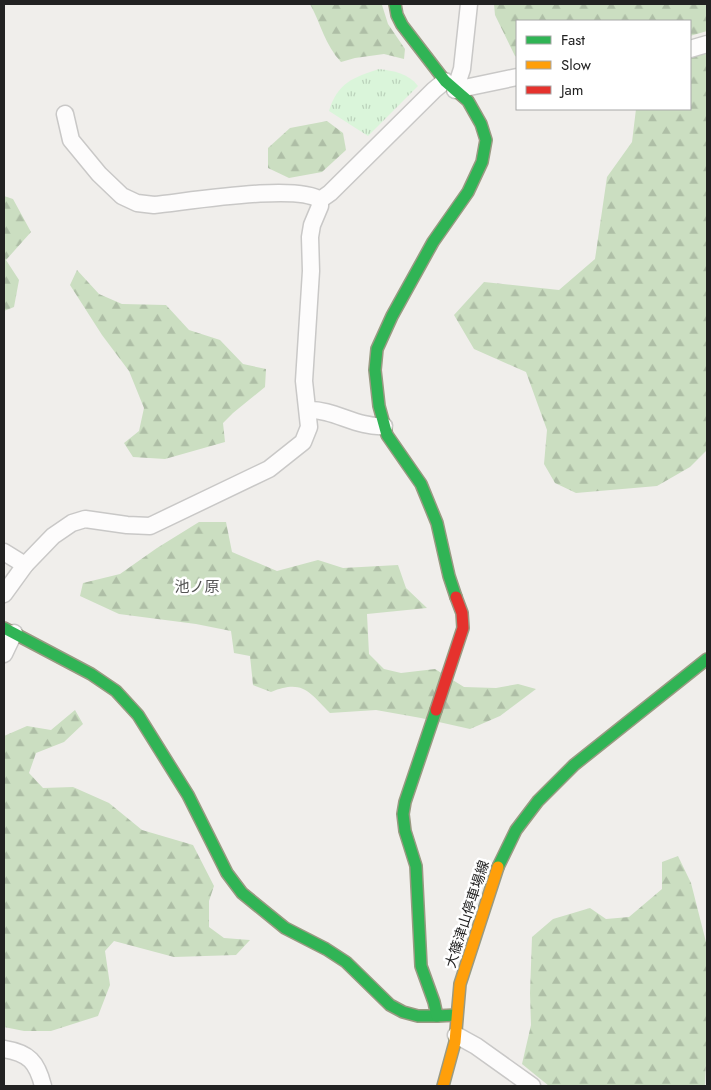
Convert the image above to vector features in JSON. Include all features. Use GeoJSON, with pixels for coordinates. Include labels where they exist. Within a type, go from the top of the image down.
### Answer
{"type":"FeatureCollection","features":[{"type":"Feature","properties":{"kind":"street"},"geometry":{"type":"LineString","coordinates":[[395,4],[402,26],[450,86],[468,100],[481,124],[486,140],[482,162],[468,192],[433,242],[396,308],[377,349],[375,370],[379,406],[384,426],[400,456],[421,484],[430,504],[437,523],[449,576],[462,613],[463,628],[459,643],[405,802],[403,814],[405,831],[416,866],[422,966],[433,995],[436,1016]]}},
{"type":"Feature","properties":{"kind":"street"},"geometry":{"type":"LineString","coordinates":[[450,86],[462,69],[469,4]]}},
{"type":"Feature","properties":{"kind":"street"},"geometry":{"type":"LineString","coordinates":[[691,49],[707,44]]}},
{"type":"Feature","properties":{"kind":"street"},"geometry":{"type":"LineString","coordinates":[[320,200],[434,90],[516,77]]}},
{"type":"Feature","properties":{"kind":"street"},"geometry":{"type":"LineString","coordinates":[[65,114],[71,140],[99,174],[122,196],[137,203],[154,205],[273,192],[315,196],[320,200]]}},
{"type":"Feature","properties":{"kind":"street"},"geometry":{"type":"LineString","coordinates":[[4,594],[26,565],[53,536],[72,523],[85,519],[150,526],[269,469],[303,442],[309,427],[304,381],[311,271],[310,237],[312,225],[320,206],[320,200]]}},
{"type":"Feature","properties":{"kind":"street"},"geometry":{"type":"LineString","coordinates":[[308,410],[320,409],[373,427],[384,426]]}},
{"type":"Feature","properties":{"kind":"street"},"geometry":{"type":"LineString","coordinates":[[4,552],[26,565]]}},
{"type":"Feature","properties":{"kind":"street"},"geometry":{"type":"LineString","coordinates":[[4,654],[9,630],[91,674],[116,691],[138,715],[188,795],[227,873],[242,893],[285,928],[326,949],[346,962],[390,1005],[403,1012],[418,1016],[456,1015]]}},
{"type":"Feature","properties":{"kind":"street","name":"大篠津山停車場線"},"geometry":{"type":"LineString","coordinates":[[443,1086],[453,1054],[460,984],[496,870],[516,830],[538,801],[574,766],[707,659]]}},
{"type":"Feature","properties":{"kind":"street"},"geometry":{"type":"LineString","coordinates":[[456,1035],[476,1046],[532,1086]]}},
{"type":"Feature","properties":{"kind":"street"},"geometry":{"type":"LineString","coordinates":[[4,1049],[29,1057],[38,1068],[43,1086]]}},
{"type":"Feature","properties":{"kind":"green space"},"geometry":{"type":"Polygon","coordinates":[[[310,4],[382,5],[388,24],[405,49],[404,59],[384,54],[341,62],[327,41],[310,4]]]}},
{"type":"Feature","properties":{"kind":"green space"},"geometry":{"type":"Polygon","coordinates":[[[494,4],[707,4],[707,31],[691,36],[691,20],[516,20],[516,56],[495,15],[494,4]]]}},
{"type":"Feature","properties":{"kind":"green space"},"geometry":{"type":"Polygon","coordinates":[[[707,53],[707,450],[690,467],[657,486],[576,493],[555,483],[544,464],[547,430],[526,372],[474,349],[454,315],[484,282],[559,290],[595,259],[607,177],[632,142],[636,110],[691,110],[691,58],[707,53]]]}},
{"type":"Feature","properties":{"kind":"green space"},"geometry":{"type":"Polygon","coordinates":[[[379,69],[405,75],[418,86],[368,136],[329,111],[332,101],[348,82],[379,69]]]}},
{"type":"Feature","properties":{"kind":"green space"},"geometry":{"type":"Polygon","coordinates":[[[327,121],[343,133],[346,150],[322,172],[289,178],[268,168],[268,148],[290,128],[327,121]]]}},
{"type":"Feature","properties":{"kind":"green space"},"geometry":{"type":"Polygon","coordinates":[[[4,196],[13,199],[31,232],[6,260],[19,280],[14,307],[4,311],[4,196]]]}},
{"type":"Feature","properties":{"kind":"green space"},"geometry":{"type":"Polygon","coordinates":[[[77,270],[99,294],[122,304],[166,305],[189,330],[220,340],[243,364],[266,369],[265,387],[223,423],[225,442],[165,459],[133,457],[124,443],[139,431],[144,408],[129,371],[102,335],[70,285],[77,270]]]}},
{"type":"Feature","properties":{"kind":"green space"},"geometry":{"type":"Polygon","coordinates":[[[199,522],[226,522],[232,552],[277,571],[318,560],[343,568],[398,565],[406,588],[427,608],[367,614],[369,654],[384,669],[401,673],[435,669],[464,687],[496,688],[518,684],[536,689],[500,716],[470,729],[376,710],[330,713],[311,694],[298,687],[282,688],[271,692],[253,685],[250,656],[234,653],[231,631],[196,624],[119,614],[80,596],[83,583],[120,574],[199,522]]]}},
{"type":"Feature","properties":{"kind":"green space"},"geometry":{"type":"Polygon","coordinates":[[[75,710],[83,724],[64,742],[36,753],[29,773],[43,788],[73,787],[109,803],[142,830],[193,845],[214,886],[209,901],[209,927],[224,938],[250,940],[236,955],[174,957],[114,941],[105,951],[110,985],[98,1016],[51,1031],[24,1031],[4,1027],[4,736],[27,726],[51,730],[75,710]]]}},
{"type":"Feature","properties":{"kind":"green space"},"geometry":{"type":"Polygon","coordinates":[[[678,856],[691,883],[707,946],[705,1086],[549,1086],[522,1064],[531,1025],[532,937],[553,919],[590,908],[606,919],[629,917],[662,889],[662,862],[678,856]]]}},
{"type":"Feature","properties":{"kind":"traffic: fast"},"geometry":{"type":"LineString","coordinates":[[395,4],[397,15],[402,25],[445,81],[468,101],[481,124],[486,140],[482,162],[468,192],[433,242],[392,316],[377,349],[375,370],[379,406],[387,435],[421,484],[437,523],[449,576],[456,597]]}},
{"type":"Feature","properties":{"kind":"traffic: fast"},"geometry":{"type":"LineString","coordinates":[[4,628],[91,674],[116,691],[138,715],[188,795],[227,873],[242,893],[285,928],[326,949],[346,962],[390,1005],[403,1012],[418,1016],[437,1016]]}},
{"type":"Feature","properties":{"kind":"traffic: fast"},"geometry":{"type":"LineString","coordinates":[[498,867],[516,830],[538,801],[574,765],[707,659]]}},
{"type":"Feature","properties":{"kind":"traffic: fast"},"geometry":{"type":"LineString","coordinates":[[436,710],[405,802],[403,814],[405,831],[416,866],[421,966],[437,1016],[456,1015]]}},
{"type":"Feature","properties":{"kind":"traffic: slow"},"geometry":{"type":"LineString","coordinates":[[443,1086],[455,1042],[460,984],[498,867]]}},
{"type":"Feature","properties":{"kind":"traffic: jam"},"geometry":{"type":"LineString","coordinates":[[436,710],[463,628],[462,613],[456,597]]}},
{"type":"Feature","properties":{"kind":"district","name":"池ノ原"},"geometry":{"type":"Point","coordinates":[197,587]}}]}
